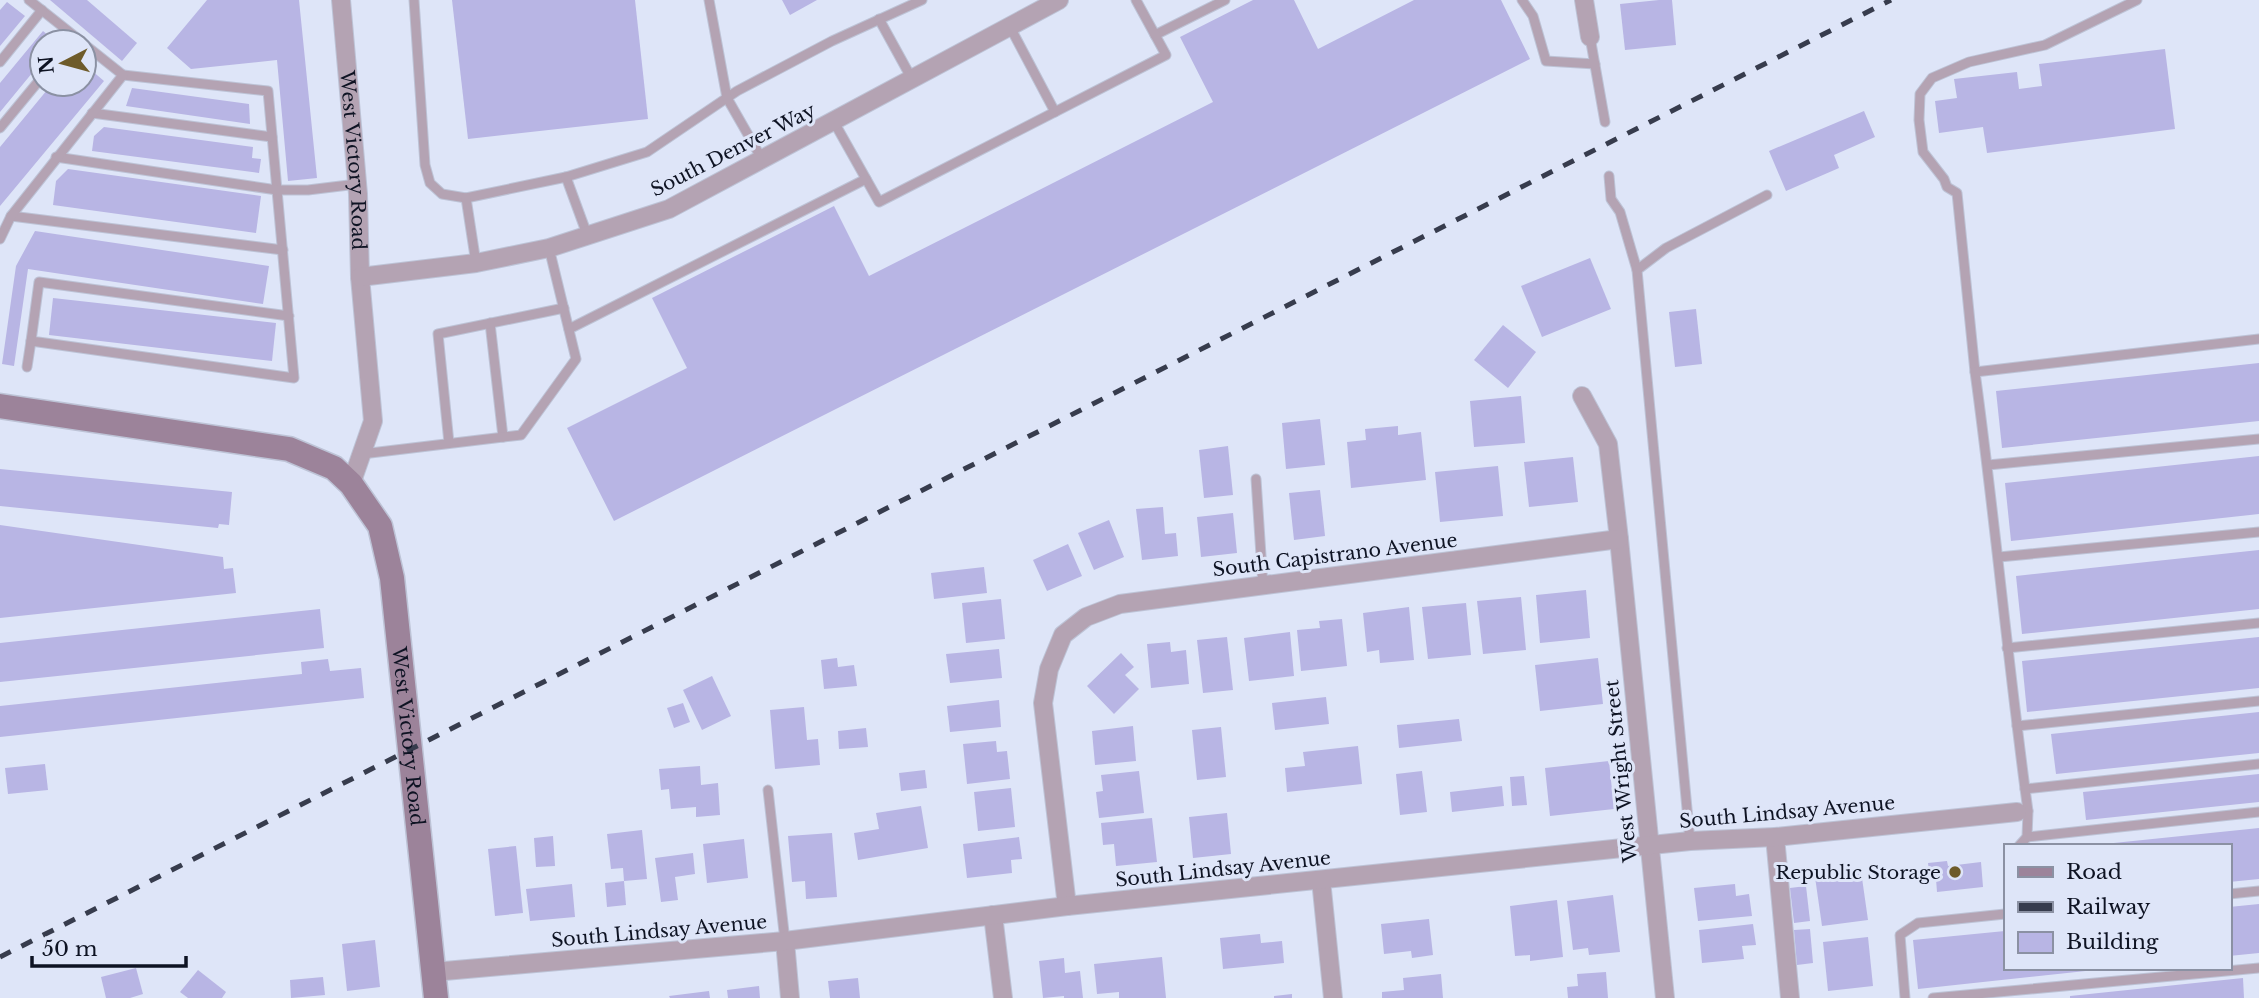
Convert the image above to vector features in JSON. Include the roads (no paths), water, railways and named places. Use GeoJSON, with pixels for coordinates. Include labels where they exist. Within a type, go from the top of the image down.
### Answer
{"type":"FeatureCollection","features":[{"type":"Feature","properties":{"kind":"street","name":"West Victory Road"},"geometry":{"type":"LineString","coordinates":[[341,0],[373,421],[351,484]]}},
{"type":"Feature","properties":{"kind":"street","name":"South Denver Way"},"geometry":{"type":"LineString","coordinates":[[360,277],[476,263],[550,248],[669,209],[1059,0]]}},
{"type":"Feature","properties":{"kind":"street"},"geometry":{"type":"LineString","coordinates":[[1584,0],[1590,37]]}},
{"type":"Feature","properties":{"kind":"street","name":"West Wright Street"},"geometry":{"type":"LineString","coordinates":[[1582,396],[1608,444],[1665,998]]}},
{"type":"Feature","properties":{"kind":"street","name":"West Victory Road"},"geometry":{"type":"LineString","coordinates":[[0,406],[289,449],[334,468],[351,484],[380,526],[391,578],[436,998]]}},
{"type":"Feature","properties":{"kind":"street","name":"South Capistrano Avenue"},"geometry":{"type":"LineString","coordinates":[[1068,906],[1043,703],[1049,668],[1063,635],[1086,617],[1120,604],[1619,539]]}},
{"type":"Feature","properties":{"kind":"street","name":"South Lindsay Avenue"},"geometry":{"type":"LineString","coordinates":[[433,972],[785,941],[1068,906],[1649,845],[1775,837],[2022,811]]}},
{"type":"Feature","properties":{"kind":"street"},"geometry":{"type":"LineString","coordinates":[[1775,837],[1790,998]]}},
{"type":"Feature","properties":{"kind":"street"},"geometry":{"type":"LineString","coordinates":[[1321,880],[1333,998]]}},
{"type":"Feature","properties":{"kind":"street"},"geometry":{"type":"LineString","coordinates":[[993,915],[1003,998]]}},
{"type":"Feature","properties":{"kind":"street"},"geometry":{"type":"LineString","coordinates":[[785,941],[790,998]]}},
{"type":"Feature","properties":{"kind":"lane"},"geometry":{"type":"LineString","coordinates":[[30,0],[63,28]]}},
{"type":"Feature","properties":{"kind":"lane"},"geometry":{"type":"LineString","coordinates":[[414,0],[425,165],[430,183],[442,194],[466,198],[566,177],[647,152],[727,98],[832,41],[922,0]]}},
{"type":"Feature","properties":{"kind":"lane"},"geometry":{"type":"LineString","coordinates":[[709,0],[727,98],[763,161]]}},
{"type":"Feature","properties":{"kind":"lane"},"geometry":{"type":"LineString","coordinates":[[834,122],[879,202],[1166,55],[1136,0]]}},
{"type":"Feature","properties":{"kind":"lane"},"geometry":{"type":"LineString","coordinates":[[1155,35],[1225,0]]}},
{"type":"Feature","properties":{"kind":"lane"},"geometry":{"type":"LineString","coordinates":[[1522,0],[1533,16],[1546,61],[1595,64]]}},
{"type":"Feature","properties":{"kind":"lane"},"geometry":{"type":"LineString","coordinates":[[2027,836],[2022,811],[2025,789],[1975,372],[1957,193],[1947,187],[1944,178],[1923,152],[1919,120],[1920,94],[1932,78],[1969,62],[2045,45],[2137,0]]}},
{"type":"Feature","properties":{"kind":"lane"},"geometry":{"type":"LineString","coordinates":[[0,62],[42,10]]}},
{"type":"Feature","properties":{"kind":"lane"},"geometry":{"type":"LineString","coordinates":[[879,19],[912,79]]}},
{"type":"Feature","properties":{"kind":"lane"},"geometry":{"type":"LineString","coordinates":[[1010,27],[1055,112]]}},
{"type":"Feature","properties":{"kind":"lane"},"geometry":{"type":"LineString","coordinates":[[1590,37],[1605,122]]}},
{"type":"Feature","properties":{"kind":"lane"},"geometry":{"type":"LineString","coordinates":[[31,341],[295,378],[268,91],[123,75],[98,56]]}},
{"type":"Feature","properties":{"kind":"lane"},"geometry":{"type":"LineString","coordinates":[[0,239],[12,216],[56,156],[123,75]]}},
{"type":"Feature","properties":{"kind":"lane"},"geometry":{"type":"LineString","coordinates":[[0,128],[28,94]]}},
{"type":"Feature","properties":{"kind":"lane"},"geometry":{"type":"LineString","coordinates":[[93,113],[272,136]]}},
{"type":"Feature","properties":{"kind":"lane"},"geometry":{"type":"LineString","coordinates":[[56,156],[277,190],[308,190],[357,184]]}},
{"type":"Feature","properties":{"kind":"lane"},"geometry":{"type":"LineString","coordinates":[[1609,176],[1611,199],[1620,212],[1637,270],[1690,841]]}},
{"type":"Feature","properties":{"kind":"lane"},"geometry":{"type":"LineString","coordinates":[[566,177],[588,237]]}},
{"type":"Feature","properties":{"kind":"lane"},"geometry":{"type":"LineString","coordinates":[[569,329],[866,179]]}},
{"type":"Feature","properties":{"kind":"lane"},"geometry":{"type":"LineString","coordinates":[[1637,270],[1667,248],[1767,195]]}},
{"type":"Feature","properties":{"kind":"lane"},"geometry":{"type":"LineString","coordinates":[[466,198],[476,263]]}},
{"type":"Feature","properties":{"kind":"lane"},"geometry":{"type":"LineString","coordinates":[[12,216],[283,250]]}},
{"type":"Feature","properties":{"kind":"lane"},"geometry":{"type":"LineString","coordinates":[[360,454],[521,435],[576,359],[550,248]]}},
{"type":"Feature","properties":{"kind":"lane"},"geometry":{"type":"LineString","coordinates":[[27,367],[39,282],[289,316]]}},
{"type":"Feature","properties":{"kind":"lane"},"geometry":{"type":"LineString","coordinates":[[449,443],[438,334],[564,309]]}},
{"type":"Feature","properties":{"kind":"lane"},"geometry":{"type":"LineString","coordinates":[[490,323],[503,437]]}},
{"type":"Feature","properties":{"kind":"lane"},"geometry":{"type":"LineString","coordinates":[[1975,372],[2259,339]]}},
{"type":"Feature","properties":{"kind":"lane"},"geometry":{"type":"LineString","coordinates":[[1988,465],[2259,439]]}},
{"type":"Feature","properties":{"kind":"lane"},"geometry":{"type":"LineString","coordinates":[[1256,479],[1264,586]]}},
{"type":"Feature","properties":{"kind":"lane"},"geometry":{"type":"LineString","coordinates":[[1999,557],[2259,532]]}},
{"type":"Feature","properties":{"kind":"lane"},"geometry":{"type":"LineString","coordinates":[[2007,648],[2259,623]]}},
{"type":"Feature","properties":{"kind":"lane"},"geometry":{"type":"LineString","coordinates":[[2017,726],[2259,702]]}},
{"type":"Feature","properties":{"kind":"lane"},"geometry":{"type":"LineString","coordinates":[[2025,789],[2259,764]]}},
{"type":"Feature","properties":{"kind":"lane"},"geometry":{"type":"LineString","coordinates":[[768,790],[785,941]]}},
{"type":"Feature","properties":{"kind":"lane"},"geometry":{"type":"LineString","coordinates":[[2021,844],[2027,836],[2259,812]]}},
{"type":"Feature","properties":{"kind":"lane"},"geometry":{"type":"LineString","coordinates":[[2231,894],[2259,891]]}},
{"type":"Feature","properties":{"kind":"lane"},"geometry":{"type":"LineString","coordinates":[[1905,998],[1900,935],[1918,923],[2004,914]]}},
{"type":"Feature","properties":{"kind":"lane"},"geometry":{"type":"LineString","coordinates":[[1933,998],[2259,968]]}},
{"type":"Feature","properties":{"kind":"railway"},"geometry":{"type":"LineString","coordinates":[[0,957],[1891,0]]}},
{"type":"Feature","properties":{"kind":"place","name":"Republic Storage"},"geometry":{"type":"Point","coordinates":[1955,872]}}]}
